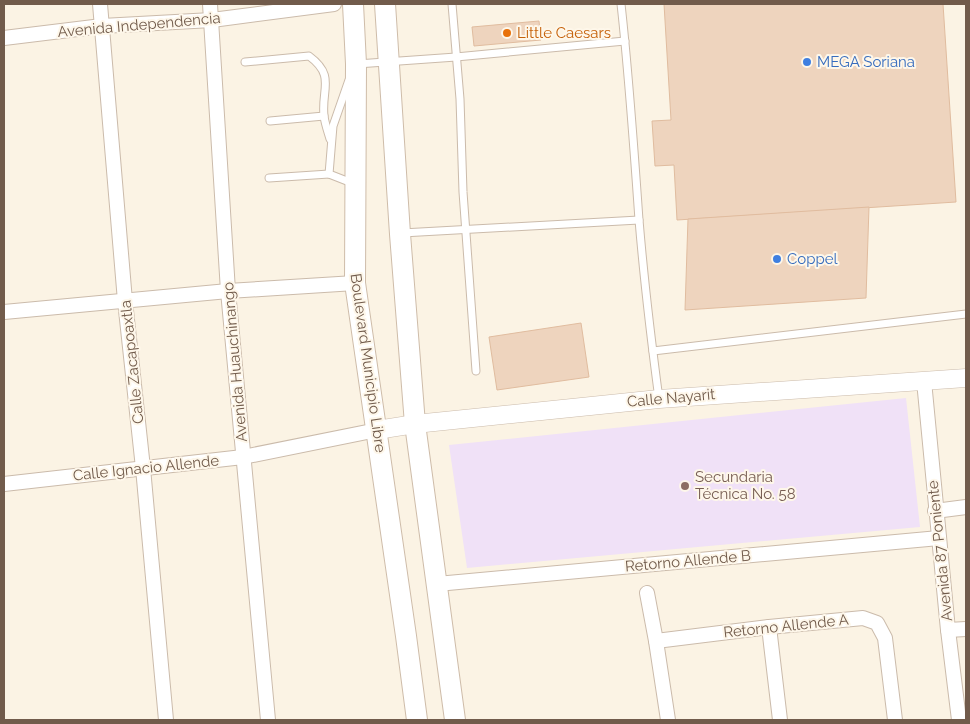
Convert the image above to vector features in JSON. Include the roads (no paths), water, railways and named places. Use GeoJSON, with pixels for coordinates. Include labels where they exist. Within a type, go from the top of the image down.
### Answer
{"type":"FeatureCollection","features":[{"type":"Feature","properties":{"kind":"main road","name":"Boulevard Municipio Libre"},"geometry":{"type":"LineString","coordinates":[[353,4],[356,64],[355,283],[417,720]]}},
{"type":"Feature","properties":{"kind":"main road"},"geometry":{"type":"LineString","coordinates":[[385,4],[415,424],[455,720]]}},
{"type":"Feature","properties":{"kind":"street","name":"Calle Zacapoaxtla"},"geometry":{"type":"LineString","coordinates":[[100,4],[125,301],[143,468],[166,720]]}},
{"type":"Feature","properties":{"kind":"street","name":"Avenida Huauchinango"},"geometry":{"type":"LineString","coordinates":[[210,4],[228,291],[268,720]]}},
{"type":"Feature","properties":{"kind":"street","name":"Avenida Independencia"},"geometry":{"type":"LineString","coordinates":[[4,38],[102,26],[212,20],[334,4]]}},
{"type":"Feature","properties":{"kind":"street"},"geometry":{"type":"LineString","coordinates":[[4,312],[228,291],[355,283]]}},
{"type":"Feature","properties":{"kind":"street","name":"Calle Nayarit"},"geometry":{"type":"LineString","coordinates":[[377,430],[415,424],[659,398],[966,378]]}},
{"type":"Feature","properties":{"kind":"street","name":"Avenida 87 Poniente"},"geometry":{"type":"LineString","coordinates":[[924,381],[938,538],[959,720]]}},
{"type":"Feature","properties":{"kind":"street","name":"Calle Ignacio Allende"},"geometry":{"type":"LineString","coordinates":[[4,484],[243,457],[377,430]]}},
{"type":"Feature","properties":{"kind":"street"},"geometry":{"type":"LineString","coordinates":[[936,511],[966,507]]}},
{"type":"Feature","properties":{"kind":"street","name":"Retorno Allende B"},"geometry":{"type":"LineString","coordinates":[[437,584],[938,538]]}},
{"type":"Feature","properties":{"kind":"street"},"geometry":{"type":"LineString","coordinates":[[646,593],[656,641],[668,720]]}},
{"type":"Feature","properties":{"kind":"street","name":"Retorno Allende A"},"geometry":{"type":"LineString","coordinates":[[656,641],[768,626],[863,618],[877,623],[885,638],[895,720]]}},
{"type":"Feature","properties":{"kind":"street"},"geometry":{"type":"LineString","coordinates":[[768,626],[780,720]]}},
{"type":"Feature","properties":{"kind":"street"},"geometry":{"type":"LineString","coordinates":[[948,630],[966,628]]}},
{"type":"Feature","properties":{"kind":"lane"},"geometry":{"type":"LineString","coordinates":[[452,4],[460,99],[463,192],[476,371]]}},
{"type":"Feature","properties":{"kind":"lane"},"geometry":{"type":"LineString","coordinates":[[621,4],[626,41],[639,220],[659,398]]}},
{"type":"Feature","properties":{"kind":"lane"},"geometry":{"type":"LineString","coordinates":[[329,174],[333,126],[344,92],[356,64],[456,57],[626,41]]}},
{"type":"Feature","properties":{"kind":"lane"},"geometry":{"type":"LineString","coordinates":[[245,62],[309,56],[318,63],[325,75],[324,116],[331,145]]}},
{"type":"Feature","properties":{"kind":"lane"},"geometry":{"type":"LineString","coordinates":[[270,121],[324,116]]}},
{"type":"Feature","properties":{"kind":"lane"},"geometry":{"type":"LineString","coordinates":[[269,178],[329,174],[356,184]]}},
{"type":"Feature","properties":{"kind":"lane"},"geometry":{"type":"LineString","coordinates":[[400,234],[639,220]]}},
{"type":"Feature","properties":{"kind":"lane"},"geometry":{"type":"LineString","coordinates":[[653,351],[966,314]]}},
{"type":"Feature","properties":{"kind":"place","name":"Little Caesars"},"geometry":{"type":"Point","coordinates":[507,33]}},
{"type":"Feature","properties":{"kind":"place","name":"MEGA Soriana"},"geometry":{"type":"Point","coordinates":[807,62]}},
{"type":"Feature","properties":{"kind":"place","name":"Coppel"},"geometry":{"type":"Point","coordinates":[777,259]}},
{"type":"Feature","properties":{"kind":"place","name":"Secundaria Técnica No. 58"},"geometry":{"type":"Point","coordinates":[685,486]}}]}
